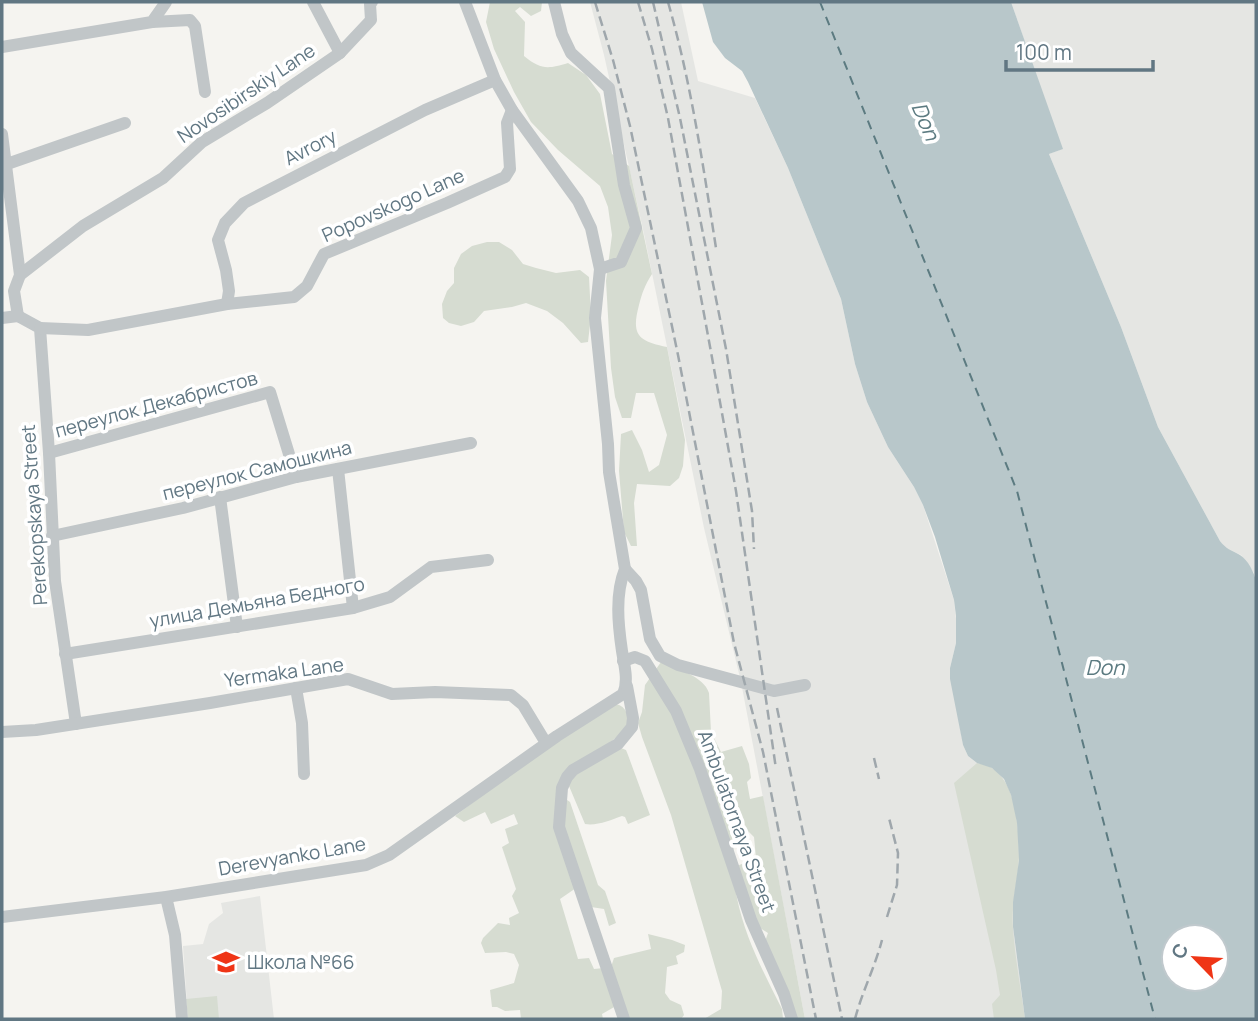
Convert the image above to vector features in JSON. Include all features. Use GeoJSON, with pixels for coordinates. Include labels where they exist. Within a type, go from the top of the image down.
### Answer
{"type":"FeatureCollection","features":[{"type":"Feature","properties":{"kind":"street"},"geometry":{"type":"LineString","coordinates":[[152,22],[166,2]]}},
{"type":"Feature","properties":{"kind":"street"},"geometry":{"type":"LineString","coordinates":[[313,2],[340,53]]}},
{"type":"Feature","properties":{"kind":"street","name":"Novosibirskiy Lane"},"geometry":{"type":"LineString","coordinates":[[20,275],[83,226],[163,178],[202,142],[267,103],[340,53],[371,20],[372,2]]}},
{"type":"Feature","properties":{"kind":"street"},"geometry":{"type":"LineString","coordinates":[[465,2],[495,79],[512,110],[578,201],[591,228],[600,269],[595,318],[609,472],[625,569],[620,582],[619,597],[625,690],[634,718],[632,727],[618,744],[567,776],[562,788],[559,827],[624,1019]]}},
{"type":"Feature","properties":{"kind":"street"},"geometry":{"type":"LineString","coordinates":[[554,2],[562,34],[571,53],[609,88],[624,185],[636,228],[621,262],[600,269]]}},
{"type":"Feature","properties":{"kind":"street"},"geometry":{"type":"LineString","coordinates":[[2,47],[152,22],[190,20],[195,26],[205,92]]}},
{"type":"Feature","properties":{"kind":"street","name":"Avrory"},"geometry":{"type":"LineString","coordinates":[[227,304],[229,290],[218,240],[225,223],[244,203],[425,110],[495,79]]}},
{"type":"Feature","properties":{"kind":"street","name":"Popovskogo Lane"},"geometry":{"type":"LineString","coordinates":[[40,328],[88,330],[227,304],[294,297],[307,286],[324,254],[505,177],[510,169],[507,123],[512,110]]}},
{"type":"Feature","properties":{"kind":"street"},"geometry":{"type":"LineString","coordinates":[[7,164],[125,123]]}},
{"type":"Feature","properties":{"kind":"street"},"geometry":{"type":"LineString","coordinates":[[2,134],[20,275],[14,291],[18,316]]}},
{"type":"Feature","properties":{"kind":"street"},"geometry":{"type":"LineString","coordinates":[[2,318],[18,316],[40,328]]}},
{"type":"Feature","properties":{"kind":"street","name":"Perekopskaya Street"},"geometry":{"type":"LineString","coordinates":[[40,328],[55,581],[76,724]]}},
{"type":"Feature","properties":{"kind":"street","name":"переулок Декабристов"},"geometry":{"type":"LineString","coordinates":[[49,453],[270,393],[296,477]]}},
{"type":"Feature","properties":{"kind":"street","name":"переулок Самошкина"},"geometry":{"type":"LineString","coordinates":[[52,536],[183,508],[296,477],[471,443]]}},
{"type":"Feature","properties":{"kind":"street"},"geometry":{"type":"LineString","coordinates":[[338,469],[353,608]]}},
{"type":"Feature","properties":{"kind":"street"},"geometry":{"type":"LineString","coordinates":[[220,497],[237,627]]}},
{"type":"Feature","properties":{"kind":"street","name":"улица Демьяна Бедного"},"geometry":{"type":"LineString","coordinates":[[65,654],[353,608],[390,597],[430,566],[488,560]]}},
{"type":"Feature","properties":{"kind":"street"},"geometry":{"type":"LineString","coordinates":[[625,569],[641,590],[650,639],[660,656],[678,664],[774,691],[805,685]]}},
{"type":"Feature","properties":{"kind":"street","name":"Ambulatornaya Street"},"geometry":{"type":"LineString","coordinates":[[623,660],[635,657],[645,662],[676,711],[700,769],[751,920],[792,1019]]}},
{"type":"Feature","properties":{"kind":"street","name":"Yermaka Lane"},"geometry":{"type":"LineString","coordinates":[[2,732],[76,724],[348,679],[392,694],[435,691],[511,695],[523,705],[546,743]]}},
{"type":"Feature","properties":{"kind":"street"},"geometry":{"type":"LineString","coordinates":[[296,688],[302,723],[304,774]]}},
{"type":"Feature","properties":{"kind":"street","name":"Derevyanko Lane"},"geometry":{"type":"LineString","coordinates":[[2,918],[166,897],[366,865],[389,855],[625,690]]}},
{"type":"Feature","properties":{"kind":"street"},"geometry":{"type":"LineString","coordinates":[[166,897],[175,934],[182,1019]]}},
{"type":"Feature","properties":{"kind":"shaded area"},"geometry":{"type":"Polygon","coordinates":[[[490,2],[542,2],[541,11],[531,16],[520,7],[515,11],[525,22],[524,56],[545,67],[568,63],[586,75],[600,94],[612,154],[629,166],[652,274],[640,301],[637,330],[643,339],[667,347],[685,440],[679,478],[670,486],[637,484],[634,503],[637,546],[631,546],[624,532],[619,471],[621,434],[632,430],[649,472],[659,465],[667,435],[654,393],[636,393],[631,418],[622,418],[615,397],[606,281],[612,235],[608,207],[600,186],[558,150],[531,122],[494,49],[486,22],[490,2]]]}},
{"type":"Feature","properties":{"kind":"shaded area"},"geometry":{"type":"Polygon","coordinates":[[[590,2],[681,2],[698,81],[755,98],[788,168],[841,299],[855,364],[867,402],[888,447],[923,505],[954,600],[957,628],[950,668],[963,745],[968,756],[977,763],[992,768],[1013,902],[1013,927],[1025,1019],[805,1019],[741,682],[704,528],[644,234],[590,2]]]}},
{"type":"Feature","properties":{"kind":"shaded area"},"geometry":{"type":"Polygon","coordinates":[[[1011,2],[1256,2],[1256,581],[1254,573],[1241,555],[1225,548],[1220,541],[1158,427],[1121,327],[1049,154],[1062,149],[1011,2]]]}},
{"type":"Feature","properties":{"kind":"shaded area"},"geometry":{"type":"Polygon","coordinates":[[[499,242],[512,250],[523,264],[556,273],[580,270],[589,277],[591,316],[588,342],[581,343],[563,323],[547,311],[526,303],[484,311],[474,322],[461,326],[449,323],[443,318],[442,304],[447,291],[454,283],[454,268],[461,254],[472,246],[499,242]]]}},
{"type":"Feature","properties":{"kind":"shaded area"},"geometry":{"type":"Polygon","coordinates":[[[661,662],[689,674],[706,687],[709,693],[711,732],[721,752],[742,746],[749,764],[751,778],[747,782],[750,799],[763,796],[805,1019],[792,1019],[763,947],[768,933],[757,926],[737,866],[756,858],[754,837],[747,830],[741,814],[735,817],[733,868],[740,913],[762,969],[782,1009],[783,1019],[704,1019],[721,1009],[722,991],[671,815],[638,723],[645,685],[661,662]]]}},
{"type":"Feature","properties":{"kind":"shaded area"},"geometry":{"type":"Polygon","coordinates":[[[614,704],[625,711],[628,724],[617,737],[587,759],[558,801],[576,888],[560,899],[578,959],[589,958],[594,969],[604,968],[616,1006],[602,1014],[603,1019],[521,1019],[520,1010],[505,1011],[492,1007],[490,990],[514,983],[519,965],[514,954],[485,953],[481,943],[498,923],[510,925],[509,918],[519,913],[512,896],[516,889],[502,847],[509,843],[505,829],[518,824],[514,814],[491,824],[485,812],[464,822],[455,816],[548,746],[614,704]]]}},
{"type":"Feature","properties":{"kind":"shaded area"},"geometry":{"type":"Polygon","coordinates":[[[621,748],[626,750],[650,815],[628,824],[622,816],[585,824],[569,786],[572,777],[621,748]]]}},
{"type":"Feature","properties":{"kind":"shaded area"},"geometry":{"type":"Polygon","coordinates":[[[977,763],[990,767],[1000,775],[1012,796],[1015,809],[1019,858],[1013,928],[1025,1019],[994,1019],[992,1004],[1000,995],[996,970],[954,783],[977,763]]]}},
{"type":"Feature","properties":{"kind":"shaded area"},"geometry":{"type":"Polygon","coordinates":[[[567,800],[570,802],[598,885],[605,891],[616,923],[609,926],[604,909],[591,907],[562,819],[567,800]]]}},
{"type":"Feature","properties":{"kind":"shaded area","name":"Школа №66"},"geometry":{"type":"Polygon","coordinates":[[[260,896],[274,1019],[188,1019],[183,946],[203,944],[209,924],[223,913],[221,903],[260,896]]]}},
{"type":"Feature","properties":{"kind":"shaded area"},"geometry":{"type":"Polygon","coordinates":[[[648,934],[685,945],[684,952],[676,956],[678,964],[667,967],[665,993],[670,1000],[681,1005],[684,1015],[681,1019],[627,1019],[611,967],[614,958],[651,949],[648,934]]]}},
{"type":"Feature","properties":{"kind":"shaded area"},"geometry":{"type":"Polygon","coordinates":[[[217,996],[219,1019],[188,1019],[186,999],[217,996]]]}},
{"type":"Feature","properties":{"kind":"water","name":"Don"},"geometry":{"type":"Polygon","coordinates":[[[702,2],[1011,2],[1063,149],[1049,154],[1121,327],[1158,427],[1220,541],[1246,560],[1256,581],[1256,1019],[1025,1019],[1013,927],[1013,902],[1019,860],[1017,823],[1011,795],[1004,779],[992,768],[977,763],[968,756],[963,745],[950,679],[956,643],[954,600],[935,537],[914,487],[888,447],[867,402],[855,364],[841,299],[788,168],[742,71],[725,58],[713,42],[702,2]]]}},
{"type":"Feature","properties":{"kind":"ferry route"},"geometry":{"type":"LineString","coordinates":[[820,2],[1017,491],[1155,1019]]}},
{"type":"Feature","properties":{"kind":"railway"},"geometry":{"type":"LineString","coordinates":[[595,2],[630,126],[734,643],[763,752],[816,1019]]}},
{"type":"Feature","properties":{"kind":"railway"},"geometry":{"type":"LineString","coordinates":[[638,2],[668,118],[711,352],[736,491],[776,769]]}},
{"type":"Feature","properties":{"kind":"railway"},"geometry":{"type":"LineString","coordinates":[[653,2],[680,118],[726,349],[752,511],[754,549]]}},
{"type":"Feature","properties":{"kind":"railway"},"geometry":{"type":"LineString","coordinates":[[668,2],[690,93],[716,248]]}},
{"type":"Feature","properties":{"kind":"railway"},"geometry":{"type":"LineString","coordinates":[[777,708],[842,1019]]}},
{"type":"Feature","properties":{"kind":"railway"},"geometry":{"type":"LineString","coordinates":[[874,758],[879,779]]}},
{"type":"Feature","properties":{"kind":"railway"},"geometry":{"type":"LineString","coordinates":[[887,917],[897,885],[898,853],[889,818]]}},
{"type":"Feature","properties":{"kind":"railway"},"geometry":{"type":"LineString","coordinates":[[855,1019],[882,940]]}},
{"type":"Feature","properties":{"kind":"place","name":"Школа №66"},"geometry":{"type":"Point","coordinates":[226,962]}}]}
